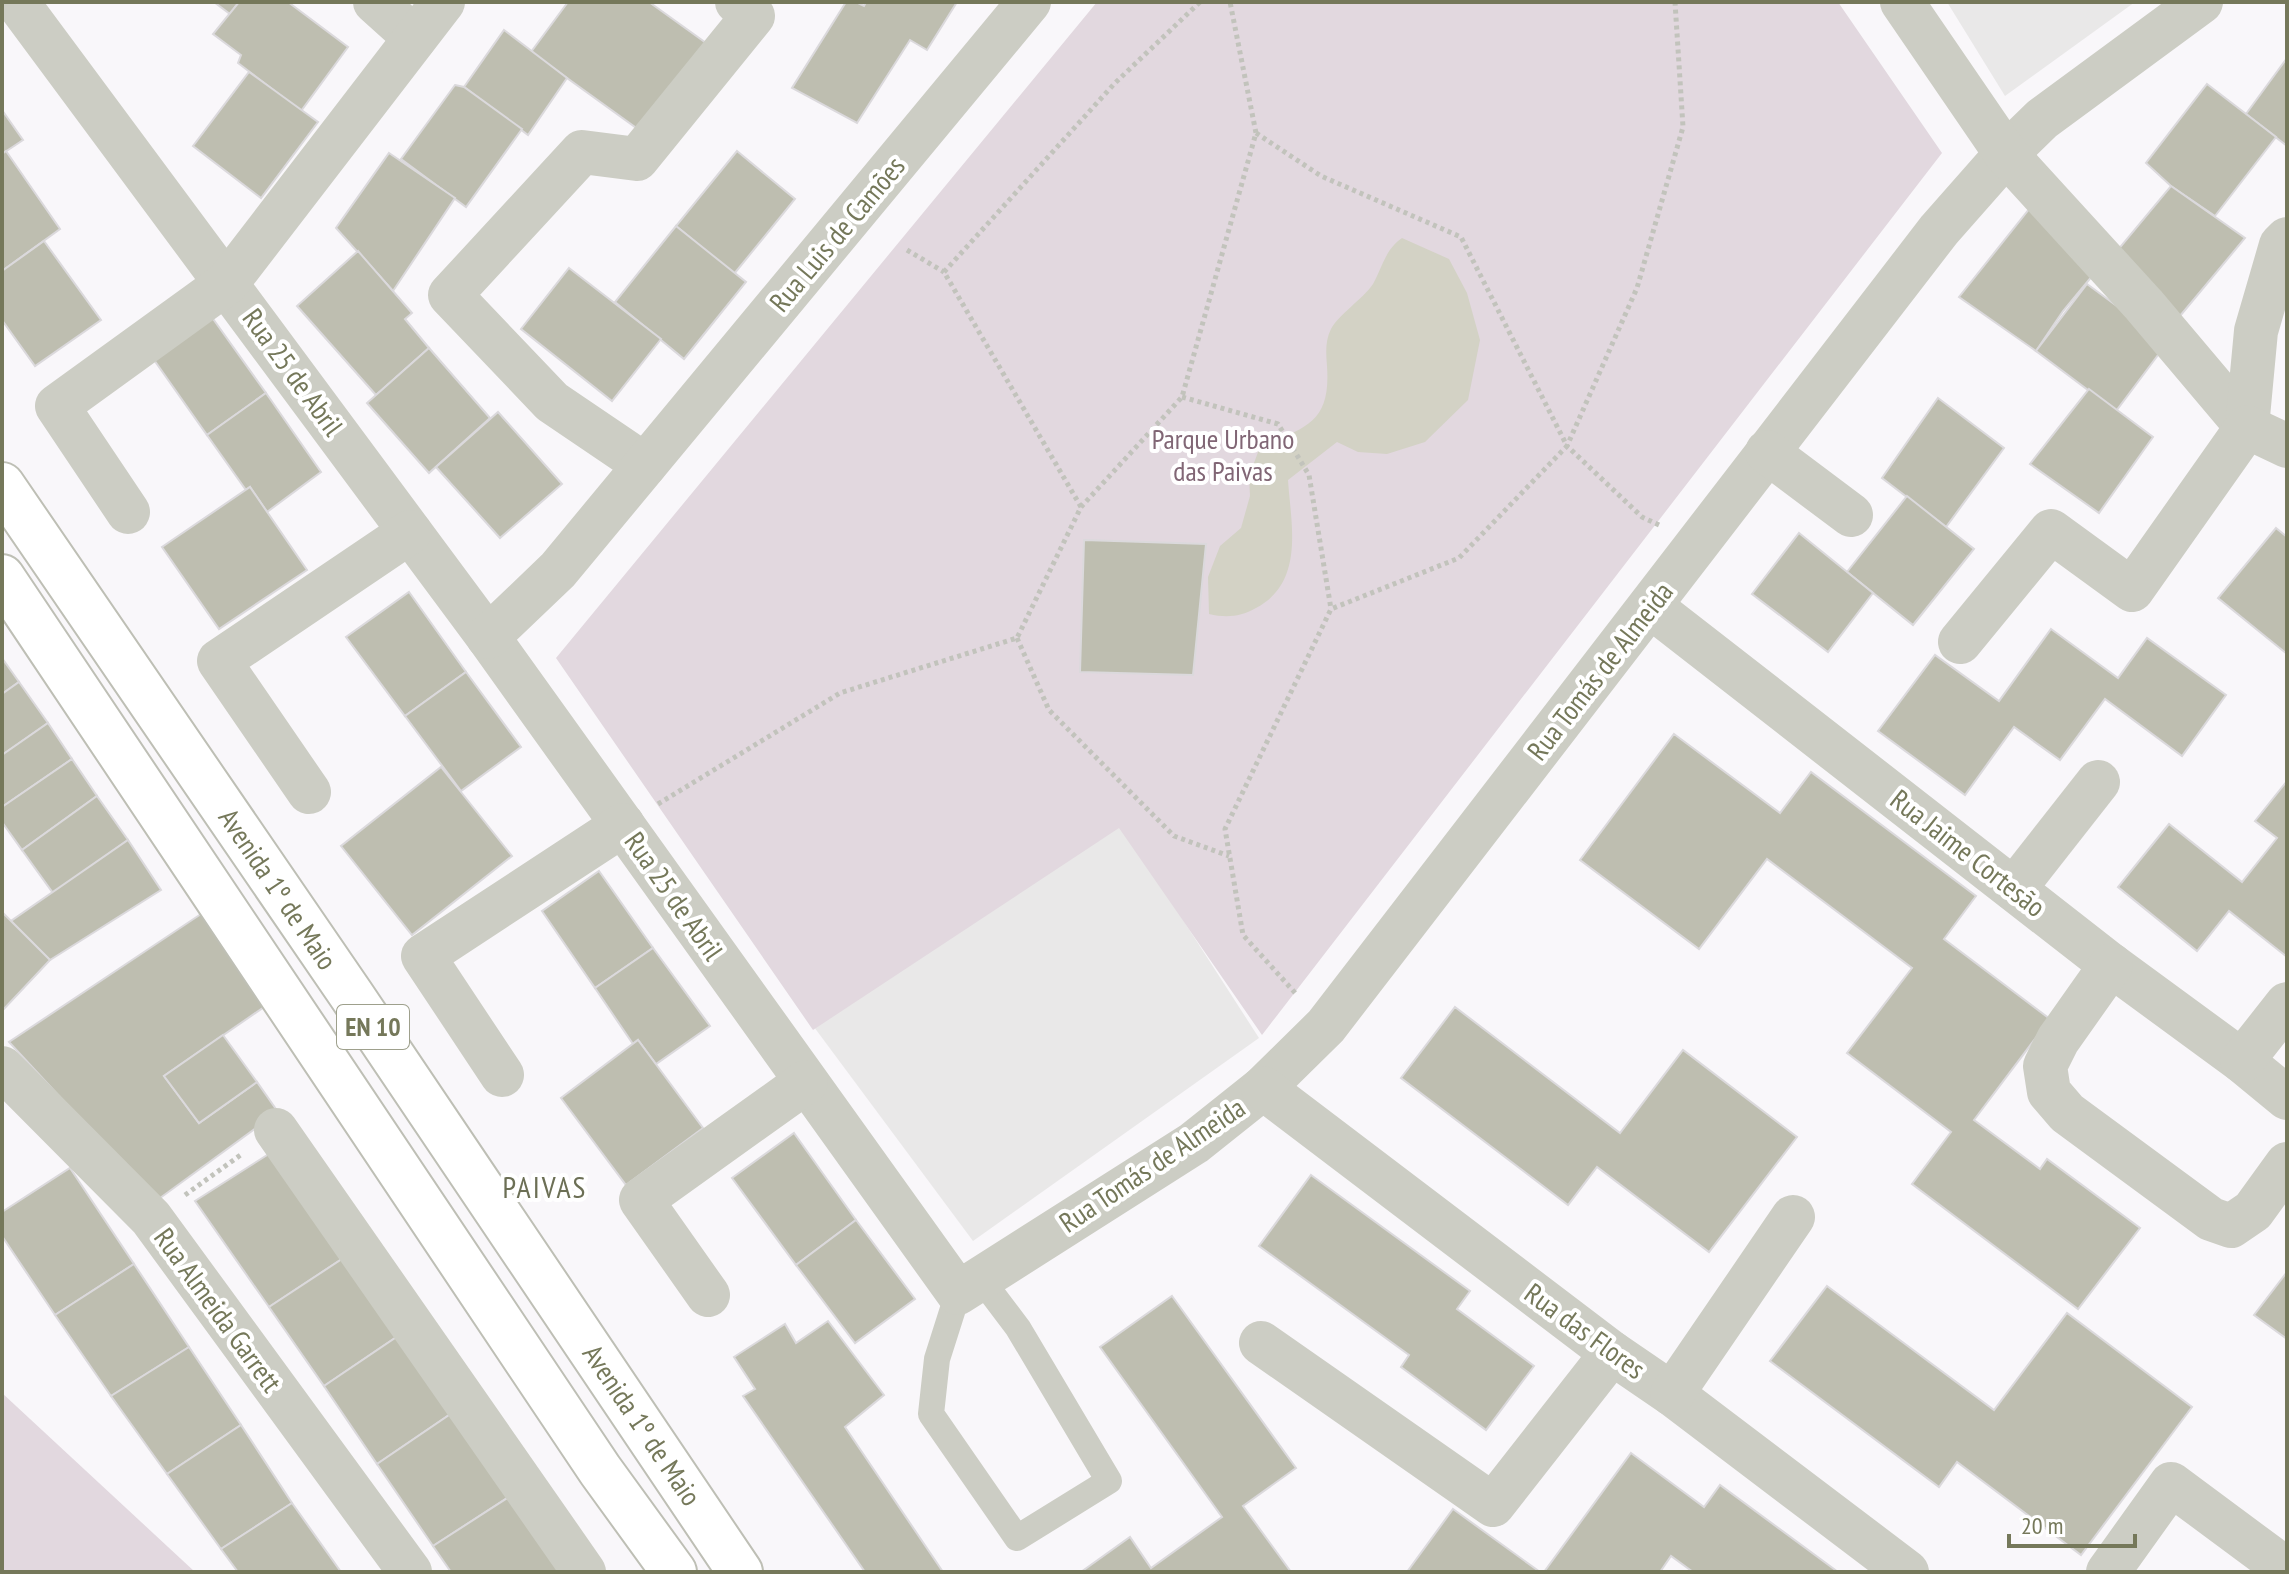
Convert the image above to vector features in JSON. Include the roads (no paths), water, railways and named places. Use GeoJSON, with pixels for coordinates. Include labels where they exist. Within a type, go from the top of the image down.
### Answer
{"type":"FeatureCollection","features":[{"type":"Feature","properties":{"kind":"main road","name":"Avenida 1º de Maio"},"geometry":{"type":"LineString","coordinates":[[2,485],[352,996],[740,1572]]}},
{"type":"Feature","properties":{"kind":"main road","name":"Avenida 1º de Maio"},"geometry":{"type":"LineString","coordinates":[[2,577],[600,1470],[674,1572]]}},
{"type":"Feature","properties":{"kind":"street","name":"Rua 25 de Abril"},"geometry":{"type":"LineString","coordinates":[[17,2],[488,637],[806,1082],[969,1286]]}},
{"type":"Feature","properties":{"kind":"street"},"geometry":{"type":"LineString","coordinates":[[375,2],[415,38]]}},
{"type":"Feature","properties":{"kind":"street"},"geometry":{"type":"LineString","coordinates":[[128,512],[57,406],[227,283],[443,2]]}},
{"type":"Feature","properties":{"kind":"street","name":"Rua Luis de Camões"},"geometry":{"type":"LineString","coordinates":[[488,637],[558,570],[1029,2]]}},
{"type":"Feature","properties":{"kind":"street"},"geometry":{"type":"LineString","coordinates":[[1902,2],[2006,154],[2144,305],[2247,427],[2287,446]]}},
{"type":"Feature","properties":{"kind":"street","name":"Rua Tomás de Almeida"},"geometry":{"type":"LineString","coordinates":[[969,1286],[1194,1143],[1263,1088],[1326,1026],[1939,230],[2006,154],[2042,119],[2201,2]]}},
{"type":"Feature","properties":{"kind":"street"},"geometry":{"type":"LineString","coordinates":[[645,465],[552,402],[450,295],[582,152],[637,159],[745,9]]}},
{"type":"Feature","properties":{"kind":"street"},"geometry":{"type":"LineString","coordinates":[[1960,642],[2051,531],[2132,590],[2247,427],[2256,331],[2281,245],[2287,239]]}},
{"type":"Feature","properties":{"kind":"street"},"geometry":{"type":"LineString","coordinates":[[1767,452],[1851,515]]}},
{"type":"Feature","properties":{"kind":"street"},"geometry":{"type":"LineString","coordinates":[[309,792],[219,661],[410,532]]}},
{"type":"Feature","properties":{"kind":"street","name":"Rua Jaime Cortesão"},"geometry":{"type":"LineString","coordinates":[[1650,606],[2287,1098]]}},
{"type":"Feature","properties":{"kind":"street"},"geometry":{"type":"LineString","coordinates":[[2014,889],[2098,782]]}},
{"type":"Feature","properties":{"kind":"street"},"geometry":{"type":"LineString","coordinates":[[502,1075],[423,956],[623,825]]}},
{"type":"Feature","properties":{"kind":"street"},"geometry":{"type":"LineString","coordinates":[[2111,965],[2058,1040],[2045,1066],[2049,1092],[2067,1113],[2211,1219],[2231,1226],[2253,1211],[2287,1164]]}},
{"type":"Feature","properties":{"kind":"street"},"geometry":{"type":"LineString","coordinates":[[2242,1061],[2287,1004]]}},
{"type":"Feature","properties":{"kind":"street"},"geometry":{"type":"LineString","coordinates":[[708,1295],[641,1200],[806,1082]]}},
{"type":"Feature","properties":{"kind":"street","name":"Rua das Flores"},"geometry":{"type":"LineString","coordinates":[[1263,1088],[1907,1572]]}},
{"type":"Feature","properties":{"kind":"street","name":"Rua Almeida Garrett"},"geometry":{"type":"LineString","coordinates":[[10,1092],[151,1218],[410,1572]]}},
{"type":"Feature","properties":{"kind":"street"},"geometry":{"type":"LineString","coordinates":[[276,1130],[584,1572]]}},
{"type":"Feature","properties":{"kind":"street"},"geometry":{"type":"LineString","coordinates":[[1672,1394],[1793,1217]]}},
{"type":"Feature","properties":{"kind":"street"},"geometry":{"type":"LineString","coordinates":[[1261,1343],[1493,1505],[1612,1353]]}},
{"type":"Feature","properties":{"kind":"street"},"geometry":{"type":"LineString","coordinates":[[2108,1572],[2171,1484],[2287,1570]]}},
{"type":"Feature","properties":{"kind":"lane","name":"Rua 25 de Abril"},"geometry":{"type":"LineString","coordinates":[[969,1286],[1018,1328],[1109,1481],[1017,1538],[931,1414],[937,1359],[969,1286]]}},
{"type":"Feature","properties":{"kind":"district","name":"PAIVAS"},"geometry":{"type":"Point","coordinates":[545,1188]}},
{"type":"Feature","properties":{"kind":"park label","name":"Parque Urbano das Paivas"},"geometry":{"type":"Point","coordinates":[1223,455]}}]}
